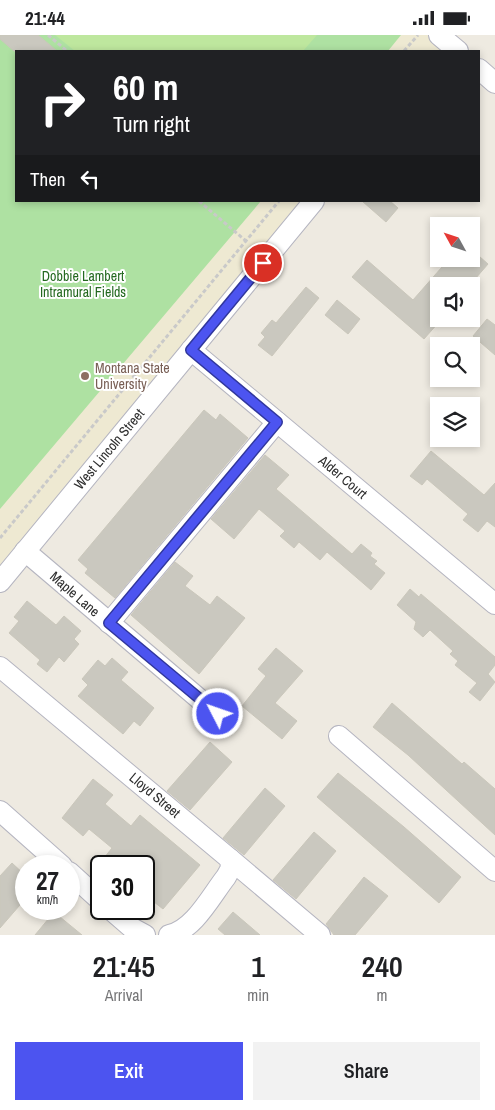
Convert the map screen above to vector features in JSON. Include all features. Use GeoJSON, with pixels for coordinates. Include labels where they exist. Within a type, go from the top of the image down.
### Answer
{"type":"FeatureCollection","features":[{"type":"Feature","properties":{"kind":"street"},"geometry":{"type":"LineString","coordinates":[[480,70],[495,83]]}},
{"type":"Feature","properties":{"kind":"street","name":"West Lincoln Street"},"geometry":{"type":"LineString","coordinates":[[0,582],[313,202]]}},
{"type":"Feature","properties":{"kind":"street","name":"Alder Court"},"geometry":{"type":"LineString","coordinates":[[191,350],[495,605]]}},
{"type":"Feature","properties":{"kind":"street"},"geometry":{"type":"LineString","coordinates":[[109,623],[277,422]]}},
{"type":"Feature","properties":{"kind":"street","name":"Maple Lane"},"geometry":{"type":"LineString","coordinates":[[25,551],[218,714]]}},
{"type":"Feature","properties":{"kind":"street","name":"Lloyd Street"},"geometry":{"type":"LineString","coordinates":[[0,667],[320,935]]}},
{"type":"Feature","properties":{"kind":"street"},"geometry":{"type":"LineString","coordinates":[[338,736],[495,871]]}},
{"type":"Feature","properties":{"kind":"street"},"geometry":{"type":"LineString","coordinates":[[0,811],[50,855]]}},
{"type":"Feature","properties":{"kind":"street"},"geometry":{"type":"LineString","coordinates":[[169,935],[177,933],[187,926],[226,877],[231,868],[230,859]]}},
{"type":"Feature","properties":{"kind":"street"},"geometry":{"type":"LineString","coordinates":[[80,882],[90,891]]}},
{"type":"Feature","properties":{"kind":"street"},"geometry":{"type":"LineString","coordinates":[[123,920],[145,935]]}},
{"type":"Feature","properties":{"kind":"path"},"geometry":{"type":"LineString","coordinates":[[48,35],[66,50]]}},
{"type":"Feature","properties":{"kind":"path"},"geometry":{"type":"LineString","coordinates":[[405,50],[418,35]]}},
{"type":"Feature","properties":{"kind":"path"},"geometry":{"type":"LineString","coordinates":[[200,202],[246,241]]}},
{"type":"Feature","properties":{"kind":"path"},"geometry":{"type":"LineString","coordinates":[[0,538],[278,202]]}},
{"type":"Feature","properties":{"kind":"shaded area","name":"Dobbie Lambert Intramural Fields"},"geometry":{"type":"Polygon","coordinates":[[[0,35],[451,35],[439,50],[15,50],[15,202],[313,202],[0,581],[0,35]]]}},
{"type":"Feature","properties":{"kind":"green space","name":"Dobbie Lambert Intramural Fields"},"geometry":{"type":"Polygon","coordinates":[[[0,35],[401,35],[389,50],[15,50],[15,202],[260,202],[0,509],[0,35]]]}},
{"type":"Feature","properties":{"kind":"green space"},"geometry":{"type":"Polygon","coordinates":[[[55,35],[317,35],[304,50],[74,50],[55,35]]]}},
{"type":"Feature","properties":{"kind":"building"},"geometry":{"type":"Polygon","coordinates":[[[0,35],[38,35],[56,50],[14,51],[0,39],[0,35]]]}},
{"type":"Feature","properties":{"kind":"building"},"geometry":{"type":"Polygon","coordinates":[[[363,202],[391,202],[398,208],[386,222],[363,202]]]}},
{"type":"Feature","properties":{"kind":"building"},"geometry":{"type":"Polygon","coordinates":[[[480,257],[488,264],[477,277],[433,277],[442,267],[480,267],[480,257]]]}},
{"type":"Feature","properties":{"kind":"building"},"geometry":{"type":"Polygon","coordinates":[[[367,260],[413,300],[430,281],[430,327],[435,327],[424,339],[352,277],[367,260]]]}},
{"type":"Feature","properties":{"kind":"building"},"geometry":{"type":"Polygon","coordinates":[[[306,287],[319,298],[272,356],[258,345],[265,337],[261,333],[272,320],[276,323],[306,287]]]}},
{"type":"Feature","properties":{"kind":"building"},"geometry":{"type":"Polygon","coordinates":[[[337,300],[360,319],[348,334],[325,315],[337,300]]]}},
{"type":"Feature","properties":{"kind":"building"},"geometry":{"type":"Polygon","coordinates":[[[487,319],[495,325],[495,355],[480,342],[480,337],[473,336],[487,319]]]}},
{"type":"Feature","properties":{"kind":"building"},"geometry":{"type":"Polygon","coordinates":[[[204,410],[216,420],[220,414],[248,438],[115,598],[85,573],[88,569],[78,560],[204,410]]]}},
{"type":"Feature","properties":{"kind":"building"},"geometry":{"type":"Polygon","coordinates":[[[431,451],[484,495],[495,483],[495,527],[487,521],[478,532],[463,520],[468,514],[427,479],[422,485],[410,476],[431,451]]]}},
{"type":"Feature","properties":{"kind":"building"},"geometry":{"type":"Polygon","coordinates":[[[265,455],[289,475],[276,489],[352,554],[361,544],[372,553],[370,556],[377,561],[374,564],[385,573],[371,590],[327,552],[320,560],[299,542],[294,548],[280,536],[285,531],[259,509],[234,539],[211,519],[265,455]]]}},
{"type":"Feature","properties":{"kind":"building"},"geometry":{"type":"Polygon","coordinates":[[[175,562],[193,576],[185,586],[210,605],[217,596],[245,618],[199,674],[131,615],[175,562]]]}},
{"type":"Feature","properties":{"kind":"building"},"geometry":{"type":"Polygon","coordinates":[[[410,589],[419,597],[421,594],[495,657],[495,665],[488,674],[495,682],[480,701],[469,692],[477,683],[455,665],[458,661],[450,654],[453,651],[430,630],[423,637],[414,629],[416,622],[397,605],[410,589]]]}},
{"type":"Feature","properties":{"kind":"building"},"geometry":{"type":"Polygon","coordinates":[[[27,601],[56,625],[64,616],[81,631],[74,639],[79,644],[64,662],[59,657],[47,672],[37,664],[40,660],[9,633],[19,621],[14,617],[27,601]]]}},
{"type":"Feature","properties":{"kind":"building"},"geometry":{"type":"Polygon","coordinates":[[[276,648],[303,671],[275,703],[297,721],[282,739],[242,706],[266,676],[258,669],[276,648]]]}},
{"type":"Feature","properties":{"kind":"building"},"geometry":{"type":"Polygon","coordinates":[[[112,658],[128,672],[121,680],[154,708],[140,726],[134,721],[123,734],[78,696],[88,685],[82,679],[98,660],[105,666],[112,658]]]}},
{"type":"Feature","properties":{"kind":"building"},"geometry":{"type":"Polygon","coordinates":[[[392,703],[462,764],[464,762],[495,789],[495,835],[408,755],[373,727],[392,703]]]}},
{"type":"Feature","properties":{"kind":"building"},"geometry":{"type":"Polygon","coordinates":[[[210,742],[232,762],[190,810],[167,791],[210,742]]]}},
{"type":"Feature","properties":{"kind":"building"},"geometry":{"type":"Polygon","coordinates":[[[338,773],[461,877],[439,903],[317,797],[338,773]]]}},
{"type":"Feature","properties":{"kind":"building"},"geometry":{"type":"Polygon","coordinates":[[[93,779],[113,795],[105,804],[131,826],[140,815],[200,865],[163,909],[155,903],[155,855],[106,855],[112,848],[89,829],[83,836],[62,818],[93,779]]]}},
{"type":"Feature","properties":{"kind":"building"},"geometry":{"type":"Polygon","coordinates":[[[265,788],[285,806],[244,855],[223,838],[265,788]]]}},
{"type":"Feature","properties":{"kind":"building"},"geometry":{"type":"Polygon","coordinates":[[[314,832],[336,851],[296,899],[273,880],[314,832]]]}},
{"type":"Feature","properties":{"kind":"building"},"geometry":{"type":"Polygon","coordinates":[[[12,863],[15,866],[15,911],[0,928],[0,876],[12,863]]]}},
{"type":"Feature","properties":{"kind":"building"},"geometry":{"type":"Polygon","coordinates":[[[364,877],[388,896],[355,935],[334,935],[326,924],[364,877]]]}},
{"type":"Feature","properties":{"kind":"building"},"geometry":{"type":"Polygon","coordinates":[[[233,912],[260,935],[225,935],[218,929],[233,912]]]}},
{"type":"Feature","properties":{"kind":"building"},"geometry":{"type":"Polygon","coordinates":[[[47,920],[64,920],[82,935],[35,935],[47,920]]]}},
{"type":"Feature","properties":{"kind":"place","name":"Montana State University"},"geometry":{"type":"Point","coordinates":[85,376]}},
{"type":"Feature","properties":{"kind":"route"},"geometry":{"type":"LineString","coordinates":[[218,714],[109,623],[277,422],[191,350],[263,263]]}}]}
